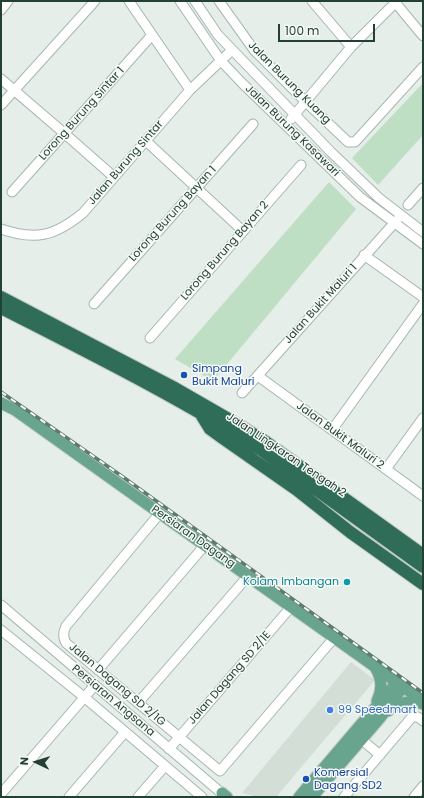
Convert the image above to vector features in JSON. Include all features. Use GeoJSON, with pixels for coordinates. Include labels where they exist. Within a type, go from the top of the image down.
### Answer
{"type":"FeatureCollection","features":[{"type":"Feature","properties":{"kind":"highway","name":"Jalan Lingkaran Tengah 2"},"geometry":{"type":"LineString","coordinates":[[1,296],[6,308],[199,412],[261,450],[423,567]]}},
{"type":"Feature","properties":{"kind":"highway","name":"Jalan Lingkaran Tengah 2"},"geometry":{"type":"LineString","coordinates":[[6,308],[173,387],[239,425],[266,442],[423,555]]}},
{"type":"Feature","properties":{"kind":"highway"},"geometry":{"type":"LineString","coordinates":[[199,412],[210,429],[220,437],[297,490],[350,532],[423,584]]}},
{"type":"Feature","properties":{"kind":"highway"},"geometry":{"type":"LineString","coordinates":[[393,563],[423,591]]}},
{"type":"Feature","properties":{"kind":"main road","name":"Persiaran Dagang"},"geometry":{"type":"LineString","coordinates":[[1,402],[375,666],[423,703]]}},
{"type":"Feature","properties":{"kind":"main road"},"geometry":{"type":"LineString","coordinates":[[312,797],[362,740],[376,715],[382,687],[381,677],[375,666]]}},
{"type":"Feature","properties":{"kind":"main road"},"geometry":{"type":"LineString","coordinates":[[299,797],[376,715],[400,685]]}},
{"type":"Feature","properties":{"kind":"main road"},"geometry":{"type":"LineString","coordinates":[[376,715],[396,705],[409,702],[423,703]]}},
{"type":"Feature","properties":{"kind":"street"},"geometry":{"type":"LineString","coordinates":[[1,10],[8,1]]}},
{"type":"Feature","properties":{"kind":"street"},"geometry":{"type":"LineString","coordinates":[[1,105],[95,1]]}},
{"type":"Feature","properties":{"kind":"street"},"geometry":{"type":"LineString","coordinates":[[129,1],[190,90]]}},
{"type":"Feature","properties":{"kind":"street","name":"Jalan Burung Kasawari"},"geometry":{"type":"LineString","coordinates":[[180,1],[221,61],[360,197],[423,244]]}},
{"type":"Feature","properties":{"kind":"street","name":"Jalan Burung Kasawari"},"geometry":{"type":"LineString","coordinates":[[195,1],[218,35],[358,179],[379,198],[423,232]]}},
{"type":"Feature","properties":{"kind":"street","name":"Jalan Burung Kuang"},"geometry":{"type":"LineString","coordinates":[[219,1],[254,50],[348,142],[355,142],[423,67]]}},
{"type":"Feature","properties":{"kind":"street"},"geometry":{"type":"LineString","coordinates":[[312,1],[350,48]]}},
{"type":"Feature","properties":{"kind":"street"},"geometry":{"type":"LineString","coordinates":[[286,124],[350,48],[395,2],[423,36]]}},
{"type":"Feature","properties":{"kind":"street","name":"Lorong Burung Sintar 1"},"geometry":{"type":"LineString","coordinates":[[12,192],[152,35]]}},
{"type":"Feature","properties":{"kind":"street","name":"Jalan Burung Sintar"},"geometry":{"type":"LineString","coordinates":[[1,229],[28,236],[47,234],[63,228],[83,213],[190,90],[232,50]]}},
{"type":"Feature","properties":{"kind":"street"},"geometry":{"type":"LineString","coordinates":[[1,79],[114,177]]}},
{"type":"Feature","properties":{"kind":"street","name":"Lorong Burung Bayan 1"},"geometry":{"type":"LineString","coordinates":[[94,304],[253,124]]}},
{"type":"Feature","properties":{"kind":"street"},"geometry":{"type":"LineString","coordinates":[[146,141],[243,231]]}},
{"type":"Feature","properties":{"kind":"street","name":"Lorong Burung Bayan 2"},"geometry":{"type":"LineString","coordinates":[[150,338],[301,165]]}},
{"type":"Feature","properties":{"kind":"street"},"geometry":{"type":"LineString","coordinates":[[408,204],[423,188]]}},
{"type":"Feature","properties":{"kind":"street","name":"Jalan Bukit Maluri 1"},"geometry":{"type":"LineString","coordinates":[[242,393],[400,215]]}},
{"type":"Feature","properties":{"kind":"street"},"geometry":{"type":"LineString","coordinates":[[364,255],[423,297]]}},
{"type":"Feature","properties":{"kind":"street"},"geometry":{"type":"LineString","coordinates":[[332,430],[423,304]]}},
{"type":"Feature","properties":{"kind":"street","name":"Jalan Bukit Maluri 2"},"geometry":{"type":"LineString","coordinates":[[258,376],[423,496]]}},
{"type":"Feature","properties":{"kind":"street"},"geometry":{"type":"LineString","coordinates":[[386,469],[423,418]]}},
{"type":"Feature","properties":{"kind":"street","name":"Jalan Dagang SD 2/1G"},"geometry":{"type":"LineString","coordinates":[[160,513],[65,628],[64,637],[66,643],[220,771],[334,638]]}},
{"type":"Feature","properties":{"kind":"street"},"geometry":{"type":"LineString","coordinates":[[98,670],[205,546]]}},
{"type":"Feature","properties":{"kind":"street"},"geometry":{"type":"LineString","coordinates":[[138,703],[248,576]]}},
{"type":"Feature","properties":{"kind":"street","name":"Persiaran Angsana"},"geometry":{"type":"LineString","coordinates":[[1,605],[89,692],[169,749],[225,796]]}},
{"type":"Feature","properties":{"kind":"street","name":"Jalan Dagang SD 2/1E"},"geometry":{"type":"LineString","coordinates":[[169,749],[291,607]]}},
{"type":"Feature","properties":{"kind":"street"},"geometry":{"type":"LineString","coordinates":[[1,630],[89,692],[125,732],[202,797]]}},
{"type":"Feature","properties":{"kind":"street"},"geometry":{"type":"LineString","coordinates":[[1,794],[89,692]]}},
{"type":"Feature","properties":{"kind":"street"},"geometry":{"type":"LineString","coordinates":[[344,797],[412,717],[418,717],[423,721]]}},
{"type":"Feature","properties":{"kind":"street"},"geometry":{"type":"LineString","coordinates":[[70,797],[125,732]]}},
{"type":"Feature","properties":{"kind":"street"},"geometry":{"type":"LineString","coordinates":[[362,740],[380,755]]}},
{"type":"Feature","properties":{"kind":"street"},"geometry":{"type":"LineString","coordinates":[[138,797],[165,766]]}},
{"type":"Feature","properties":{"kind":"street"},"geometry":{"type":"LineString","coordinates":[[414,797],[423,786]]}},
{"type":"Feature","properties":{"kind":"shaded area"},"geometry":{"type":"Polygon","coordinates":[[[351,662],[375,680],[276,797],[258,797],[242,793],[351,662]]]}},
{"type":"Feature","properties":{"kind":"green space"},"geometry":{"type":"Polygon","coordinates":[[[423,83],[423,135],[378,185],[352,158],[423,83]]]}},
{"type":"Feature","properties":{"kind":"green space"},"geometry":{"type":"Polygon","coordinates":[[[329,182],[356,209],[213,381],[175,359],[329,182]]]}},
{"type":"Feature","properties":{"kind":"railway"},"geometry":{"type":"LineString","coordinates":[[1,392],[123,477],[423,693]]}},
{"type":"Feature","properties":{"kind":"place","name":"Simpang Bukit Maluri"},"geometry":{"type":"Point","coordinates":[184,375]}},
{"type":"Feature","properties":{"kind":"place","name":"Kolam Imbangan"},"geometry":{"type":"Point","coordinates":[347,582]}},
{"type":"Feature","properties":{"kind":"place","name":"99 Speedmart"},"geometry":{"type":"Point","coordinates":[330,710]}},
{"type":"Feature","properties":{"kind":"place","name":"Komersial Dagang SD2"},"geometry":{"type":"Point","coordinates":[306,779]}}]}
